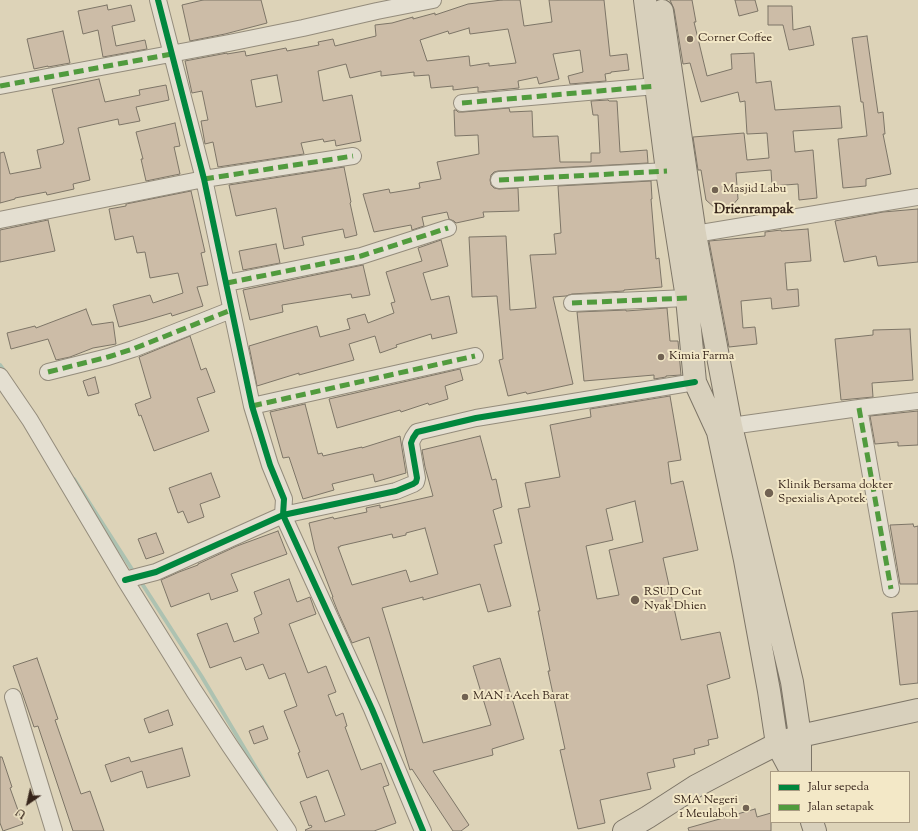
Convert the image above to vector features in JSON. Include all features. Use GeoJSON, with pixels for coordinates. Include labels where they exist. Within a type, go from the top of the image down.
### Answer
{"type":"FeatureCollection","features":[{"type":"Feature","properties":{"kind":"main road"},"geometry":{"type":"LineString","coordinates":[[645,0],[667,171],[687,298],[695,382],[718,432],[745,560],[777,744],[791,771]]}},
{"type":"Feature","properties":{"kind":"main road"},"geometry":{"type":"LineString","coordinates":[[660,0],[695,234],[731,426],[792,682],[800,736],[800,771]]}},
{"type":"Feature","properties":{"kind":"main road"},"geometry":{"type":"LineString","coordinates":[[624,831],[696,786],[777,744],[800,736],[918,710]]}},
{"type":"Feature","properties":{"kind":"street"},"geometry":{"type":"LineString","coordinates":[[158,0],[204,179],[252,406],[270,466],[284,499],[283,515],[372,709],[423,831]]}},
{"type":"Feature","properties":{"kind":"street"},"geometry":{"type":"LineString","coordinates":[[0,86],[237,42],[433,0]]}},
{"type":"Feature","properties":{"kind":"street"},"geometry":{"type":"LineString","coordinates":[[462,103],[656,86]]}},
{"type":"Feature","properties":{"kind":"street"},"geometry":{"type":"LineString","coordinates":[[0,220],[204,179],[353,156]]}},
{"type":"Feature","properties":{"kind":"street"},"geometry":{"type":"LineString","coordinates":[[499,180],[667,171]]}},
{"type":"Feature","properties":{"kind":"street"},"geometry":{"type":"LineString","coordinates":[[695,234],[918,197]]}},
{"type":"Feature","properties":{"kind":"street"},"geometry":{"type":"LineString","coordinates":[[227,283],[361,256],[448,228]]}},
{"type":"Feature","properties":{"kind":"street"},"geometry":{"type":"LineString","coordinates":[[572,303],[687,298]]}},
{"type":"Feature","properties":{"kind":"street"},"geometry":{"type":"LineString","coordinates":[[48,372],[133,350],[231,310]]}},
{"type":"Feature","properties":{"kind":"street"},"geometry":{"type":"LineString","coordinates":[[252,406],[475,356]]}},
{"type":"Feature","properties":{"kind":"street"},"geometry":{"type":"LineString","coordinates":[[0,376],[30,420],[125,580],[194,691],[288,831]]}},
{"type":"Feature","properties":{"kind":"street"},"geometry":{"type":"LineString","coordinates":[[125,580],[149,574],[283,515],[396,491],[413,484],[416,482],[417,478],[411,443],[417,432],[476,418],[695,382]]}},
{"type":"Feature","properties":{"kind":"street"},"geometry":{"type":"LineString","coordinates":[[731,426],[918,401]]}},
{"type":"Feature","properties":{"kind":"street"},"geometry":{"type":"LineString","coordinates":[[859,408],[891,589]]}},
{"type":"Feature","properties":{"kind":"street"},"geometry":{"type":"LineString","coordinates":[[13,697],[54,831]]}},
{"type":"Feature","properties":{"kind":"building"},"geometry":{"type":"Polygon","coordinates":[[[203,0],[261,0],[267,23],[190,41],[182,5],[203,0]]]}},
{"type":"Feature","properties":{"kind":"building"},"geometry":{"type":"Polygon","coordinates":[[[502,0],[520,0],[524,26],[552,22],[549,0],[604,0],[610,56],[627,54],[629,70],[605,74],[606,81],[570,84],[568,76],[583,72],[580,50],[553,54],[559,79],[539,84],[537,77],[518,81],[519,88],[478,92],[478,87],[453,90],[453,86],[431,88],[429,75],[414,76],[414,72],[381,76],[381,71],[350,78],[346,64],[318,71],[323,101],[352,95],[361,141],[336,146],[335,140],[324,142],[323,139],[301,143],[304,154],[218,167],[213,142],[205,144],[201,121],[208,120],[202,91],[192,93],[185,61],[245,51],[246,56],[286,48],[287,51],[319,45],[318,42],[333,39],[335,46],[376,36],[375,25],[392,23],[413,17],[413,19],[435,13],[435,15],[468,4],[502,0]],[[469,28],[449,34],[448,31],[420,40],[427,61],[469,56],[470,66],[489,63],[489,66],[516,63],[508,29],[470,34],[469,28]],[[277,75],[251,80],[256,107],[282,102],[277,75]]]}},
{"type":"Feature","properties":{"kind":"building"},"geometry":{"type":"Polygon","coordinates":[[[670,0],[692,0],[696,22],[694,22],[707,76],[732,69],[731,54],[754,53],[756,83],[771,81],[775,110],[840,106],[842,128],[793,131],[795,152],[813,150],[817,198],[799,200],[798,184],[772,186],[771,170],[736,173],[738,199],[730,208],[715,208],[706,200],[701,170],[698,170],[693,137],[744,133],[747,160],[769,158],[767,133],[747,134],[745,101],[740,102],[738,92],[701,102],[690,63],[683,64],[674,9],[670,0]]]}},
{"type":"Feature","properties":{"kind":"building"},"geometry":{"type":"Polygon","coordinates":[[[735,0],[755,0],[758,11],[739,16],[735,0]]]}},
{"type":"Feature","properties":{"kind":"building"},"geometry":{"type":"Polygon","coordinates":[[[107,5],[108,10],[131,5],[135,21],[112,26],[116,46],[145,40],[147,49],[103,57],[98,30],[83,34],[78,11],[107,5]]]}},
{"type":"Feature","properties":{"kind":"building"},"geometry":{"type":"Polygon","coordinates":[[[768,6],[792,6],[793,30],[810,26],[814,45],[789,50],[783,25],[768,25],[768,6]]]}},
{"type":"Feature","properties":{"kind":"building"},"geometry":{"type":"Polygon","coordinates":[[[63,31],[70,63],[34,69],[27,39],[63,31]]]}},
{"type":"Feature","properties":{"kind":"building"},"geometry":{"type":"Polygon","coordinates":[[[867,36],[878,113],[883,112],[885,134],[883,134],[891,174],[866,179],[866,186],[843,188],[838,139],[867,136],[852,38],[867,36]]]}},
{"type":"Feature","properties":{"kind":"building"},"geometry":{"type":"Polygon","coordinates":[[[99,79],[105,102],[140,95],[139,90],[166,85],[169,100],[136,107],[140,121],[119,125],[118,119],[78,128],[90,180],[73,184],[74,189],[47,195],[46,192],[15,198],[0,203],[0,153],[4,152],[10,174],[41,168],[37,150],[63,144],[64,142],[52,89],[99,79]]]}},
{"type":"Feature","properties":{"kind":"building"},"geometry":{"type":"Polygon","coordinates":[[[591,101],[617,101],[620,152],[647,150],[648,163],[494,172],[491,175],[490,180],[491,185],[494,188],[518,188],[519,211],[483,212],[484,217],[456,223],[449,219],[447,212],[422,217],[424,226],[412,230],[411,225],[374,232],[363,194],[389,189],[390,193],[420,188],[419,183],[441,179],[437,162],[479,154],[478,135],[455,136],[454,110],[463,112],[509,108],[510,112],[532,111],[533,137],[558,136],[560,162],[591,162],[591,153],[600,153],[598,115],[593,115],[591,101]]]}},
{"type":"Feature","properties":{"kind":"building"},"geometry":{"type":"Polygon","coordinates":[[[175,123],[180,146],[174,147],[180,174],[146,181],[141,159],[143,159],[136,132],[175,123]]]}},
{"type":"Feature","properties":{"kind":"building"},"geometry":{"type":"Polygon","coordinates":[[[344,167],[357,235],[345,238],[343,229],[302,237],[304,245],[284,249],[276,208],[236,216],[229,185],[344,167]]]}},
{"type":"Feature","properties":{"kind":"building"},"geometry":{"type":"Polygon","coordinates":[[[651,181],[656,259],[659,258],[662,287],[572,294],[553,297],[573,384],[527,394],[526,392],[508,396],[499,360],[503,359],[497,296],[472,297],[469,237],[506,236],[510,310],[536,308],[530,255],[556,254],[554,234],[561,233],[558,186],[651,181]]]}},
{"type":"Feature","properties":{"kind":"building"},"geometry":{"type":"Polygon","coordinates":[[[191,191],[205,252],[201,253],[208,285],[197,287],[203,306],[172,316],[171,313],[119,327],[113,305],[150,295],[153,303],[183,293],[178,273],[150,278],[145,252],[137,253],[133,236],[115,240],[109,209],[126,206],[126,204],[191,191]]]}},
{"type":"Feature","properties":{"kind":"building"},"geometry":{"type":"Polygon","coordinates":[[[918,209],[918,262],[878,266],[876,256],[844,262],[835,221],[883,212],[918,209]]]}},
{"type":"Feature","properties":{"kind":"building"},"geometry":{"type":"Polygon","coordinates":[[[48,220],[55,251],[0,262],[0,230],[48,220]]]}},
{"type":"Feature","properties":{"kind":"building"},"geometry":{"type":"Polygon","coordinates":[[[808,229],[811,261],[785,263],[787,290],[798,289],[799,306],[772,309],[771,298],[741,301],[743,328],[755,327],[757,344],[729,347],[709,241],[765,236],[765,232],[781,230],[808,229]]]}},
{"type":"Feature","properties":{"kind":"building"},"geometry":{"type":"Polygon","coordinates":[[[441,240],[448,266],[423,273],[431,300],[449,296],[457,333],[432,339],[431,334],[396,345],[397,347],[380,353],[375,336],[349,344],[354,360],[299,375],[299,373],[257,386],[249,346],[317,326],[320,337],[350,329],[347,319],[365,314],[368,323],[394,313],[391,303],[395,302],[386,272],[422,261],[418,248],[441,240]]]}},
{"type":"Feature","properties":{"kind":"building"},"geometry":{"type":"Polygon","coordinates":[[[276,244],[280,263],[243,270],[239,251],[276,244]]]}},
{"type":"Feature","properties":{"kind":"building"},"geometry":{"type":"Polygon","coordinates":[[[363,265],[370,295],[352,298],[351,294],[282,305],[283,312],[250,320],[243,290],[363,265]]]}},
{"type":"Feature","properties":{"kind":"building"},"geometry":{"type":"Polygon","coordinates":[[[667,308],[670,341],[678,341],[681,375],[666,376],[654,379],[654,375],[584,381],[577,312],[667,308]]]}},
{"type":"Feature","properties":{"kind":"building"},"geometry":{"type":"Polygon","coordinates":[[[86,309],[92,325],[113,322],[116,344],[93,348],[70,357],[56,360],[48,339],[11,349],[7,333],[35,326],[36,328],[86,309]]]}},
{"type":"Feature","properties":{"kind":"building"},"geometry":{"type":"Polygon","coordinates":[[[910,329],[913,380],[872,383],[873,397],[841,400],[835,339],[873,335],[873,330],[910,329]]]}},
{"type":"Feature","properties":{"kind":"building"},"geometry":{"type":"Polygon","coordinates":[[[190,336],[201,370],[206,368],[215,392],[197,398],[209,431],[154,451],[141,415],[139,416],[135,404],[151,398],[139,357],[190,336]]]}},
{"type":"Feature","properties":{"kind":"building"},"geometry":{"type":"Polygon","coordinates":[[[460,369],[463,380],[445,386],[448,399],[429,405],[428,403],[401,412],[400,410],[337,428],[329,399],[460,369]]]}},
{"type":"Feature","properties":{"kind":"building"},"geometry":{"type":"Polygon","coordinates":[[[95,377],[99,393],[88,396],[83,381],[95,377]]]}},
{"type":"Feature","properties":{"kind":"building","name":"RSUD Cut Nyak Dhien"},"geometry":{"type":"Polygon","coordinates":[[[670,396],[681,460],[668,462],[671,484],[683,481],[698,550],[663,558],[681,640],[720,632],[730,678],[707,685],[718,738],[708,740],[709,745],[694,749],[695,754],[673,759],[675,767],[647,773],[651,789],[600,800],[605,823],[578,829],[560,750],[565,749],[548,671],[550,671],[538,611],[540,611],[518,509],[530,507],[525,483],[560,477],[550,425],[591,417],[590,409],[670,396]],[[635,501],[606,509],[613,540],[586,546],[597,599],[619,595],[609,550],[643,542],[635,501]]]}},
{"type":"Feature","properties":{"kind":"building"},"geometry":{"type":"Polygon","coordinates":[[[305,404],[318,454],[322,453],[323,456],[362,448],[400,436],[406,473],[375,482],[373,474],[332,484],[334,490],[303,499],[289,457],[283,458],[270,412],[305,404]]]}},
{"type":"Feature","properties":{"kind":"building"},"geometry":{"type":"Polygon","coordinates":[[[918,411],[918,445],[898,446],[898,442],[875,444],[870,416],[918,411]]]}},
{"type":"Feature","properties":{"kind":"building"},"geometry":{"type":"Polygon","coordinates":[[[480,436],[492,480],[496,479],[502,507],[493,510],[502,543],[494,545],[511,606],[488,612],[480,584],[423,600],[423,597],[382,608],[423,743],[491,725],[473,666],[500,658],[524,739],[492,749],[493,755],[433,771],[469,825],[461,831],[453,831],[412,769],[410,770],[369,637],[352,643],[332,597],[315,550],[309,523],[333,517],[334,519],[367,512],[366,508],[380,505],[380,508],[433,496],[422,450],[480,436]],[[425,528],[393,538],[392,534],[338,547],[352,585],[406,570],[410,582],[438,574],[425,528]]]}},
{"type":"Feature","properties":{"kind":"building"},"geometry":{"type":"Polygon","coordinates":[[[211,473],[220,497],[200,504],[204,517],[188,523],[183,511],[178,513],[169,488],[211,473]]]}},
{"type":"Feature","properties":{"kind":"building"},"geometry":{"type":"Polygon","coordinates":[[[913,524],[914,527],[918,526],[918,584],[900,584],[890,525],[913,524]]]}},
{"type":"Feature","properties":{"kind":"building"},"geometry":{"type":"Polygon","coordinates":[[[278,531],[287,554],[231,574],[238,591],[211,600],[209,593],[171,607],[161,580],[198,565],[237,546],[278,531]]]}},
{"type":"Feature","properties":{"kind":"building"},"geometry":{"type":"Polygon","coordinates":[[[156,533],[164,553],[146,559],[138,539],[156,533]]]}},
{"type":"Feature","properties":{"kind":"building"},"geometry":{"type":"Polygon","coordinates":[[[289,579],[297,602],[310,597],[316,614],[289,624],[308,673],[326,666],[336,692],[328,695],[336,716],[343,713],[347,726],[345,727],[361,770],[381,763],[389,785],[383,787],[396,823],[374,831],[306,831],[305,830],[312,827],[311,825],[309,826],[300,802],[316,796],[325,822],[345,815],[328,770],[307,778],[298,753],[300,752],[284,711],[297,706],[285,673],[269,679],[263,664],[246,670],[241,657],[210,668],[197,634],[227,623],[234,642],[259,633],[254,618],[262,614],[254,592],[289,579]]]}},
{"type":"Feature","properties":{"kind":"building"},"geometry":{"type":"Polygon","coordinates":[[[918,611],[918,683],[900,685],[892,613],[918,611]]]}},
{"type":"Feature","properties":{"kind":"building"},"geometry":{"type":"Polygon","coordinates":[[[37,658],[58,719],[55,720],[81,794],[90,791],[104,831],[73,831],[38,726],[34,727],[13,666],[37,658]]]}},
{"type":"Feature","properties":{"kind":"building"},"geometry":{"type":"Polygon","coordinates":[[[168,710],[173,725],[149,733],[144,719],[168,710]]]}},
{"type":"Feature","properties":{"kind":"building"},"geometry":{"type":"Polygon","coordinates":[[[263,726],[268,739],[254,744],[249,731],[263,726]]]}},
{"type":"Feature","properties":{"kind":"building"},"geometry":{"type":"Polygon","coordinates":[[[182,748],[190,776],[147,788],[142,771],[111,782],[105,765],[129,757],[131,762],[182,748]]]}},
{"type":"Feature","properties":{"kind":"building"},"geometry":{"type":"Polygon","coordinates":[[[0,757],[2,757],[12,787],[10,788],[23,824],[3,831],[0,823],[0,757]]]}},
{"type":"Feature","properties":{"kind":"building"},"geometry":{"type":"Polygon","coordinates":[[[755,809],[757,817],[770,813],[771,831],[689,831],[688,828],[755,809]]]}},
{"type":"Feature","properties":{"kind":"waterway"},"geometry":{"type":"LineString","coordinates":[[0,365],[5,372]]}},
{"type":"Feature","properties":{"kind":"waterway"},"geometry":{"type":"LineString","coordinates":[[74,479],[135,574]]}},
{"type":"Feature","properties":{"kind":"waterway"},"geometry":{"type":"LineString","coordinates":[[139,579],[202,677],[272,795]]}},
{"type":"Feature","properties":{"kind":"marked path"},"geometry":{"type":"LineString","coordinates":[[0,86],[172,54]]}},
{"type":"Feature","properties":{"kind":"marked path"},"geometry":{"type":"LineString","coordinates":[[462,103],[656,86]]}},
{"type":"Feature","properties":{"kind":"marked path"},"geometry":{"type":"LineString","coordinates":[[204,179],[353,156]]}},
{"type":"Feature","properties":{"kind":"marked path"},"geometry":{"type":"LineString","coordinates":[[499,180],[667,171]]}},
{"type":"Feature","properties":{"kind":"marked path"},"geometry":{"type":"LineString","coordinates":[[227,283],[361,256],[448,228]]}},
{"type":"Feature","properties":{"kind":"marked path"},"geometry":{"type":"LineString","coordinates":[[572,303],[687,298]]}},
{"type":"Feature","properties":{"kind":"marked path"},"geometry":{"type":"LineString","coordinates":[[48,372],[133,349],[231,310]]}},
{"type":"Feature","properties":{"kind":"marked path"},"geometry":{"type":"LineString","coordinates":[[252,406],[475,356]]}},
{"type":"Feature","properties":{"kind":"marked path"},"geometry":{"type":"LineString","coordinates":[[859,408],[891,589]]}},
{"type":"Feature","properties":{"kind":"cycle path"},"geometry":{"type":"LineString","coordinates":[[158,0],[204,179],[252,406],[270,465],[284,499],[283,515],[372,709],[423,831]]}},
{"type":"Feature","properties":{"kind":"cycle path"},"geometry":{"type":"LineString","coordinates":[[125,580],[156,572],[283,515],[396,491],[413,484],[416,482],[417,478],[411,443],[417,432],[476,418],[695,382]]}},
{"type":"Feature","properties":{"kind":"place","name":"Corner Coffee"},"geometry":{"type":"Point","coordinates":[690,39]}},
{"type":"Feature","properties":{"kind":"place","name":"Masjid Labu"},"geometry":{"type":"Point","coordinates":[715,190]}},
{"type":"Feature","properties":{"kind":"place","name":"Kimia Farma"},"geometry":{"type":"Point","coordinates":[661,357]}},
{"type":"Feature","properties":{"kind":"place","name":"Klinik Bersama dokter Spexialis Apotek"},"geometry":{"type":"Point","coordinates":[769,493]}},
{"type":"Feature","properties":{"kind":"place","name":"RSUD Cut Nyak Dhien"},"geometry":{"type":"Point","coordinates":[635,600]}},
{"type":"Feature","properties":{"kind":"place","name":"MAN 1 Aceh Barat"},"geometry":{"type":"Point","coordinates":[465,697]}},
{"type":"Feature","properties":{"kind":"place","name":"SMA Negeri 1 Meulaboh"},"geometry":{"type":"Point","coordinates":[746,808]}},
{"type":"Feature","properties":{"kind":"district","name":"Drienrampak"},"geometry":{"type":"Point","coordinates":[754,211]}}]}
